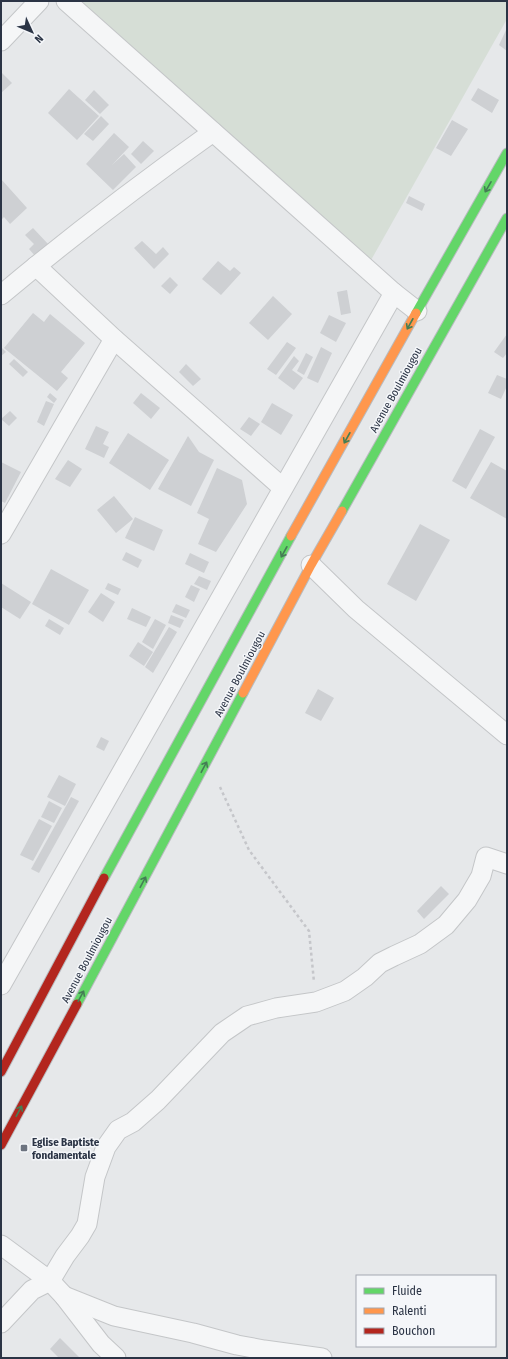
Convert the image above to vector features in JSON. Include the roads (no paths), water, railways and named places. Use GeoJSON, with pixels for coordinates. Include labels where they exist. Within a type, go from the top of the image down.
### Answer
{"type":"FeatureCollection","features":[{"type":"Feature","properties":{"kind":"highway","name":"Avenue Boulmiougou"},"geometry":{"type":"LineString","coordinates":[[1,1072],[108,870],[417,311],[507,153]]}},
{"type":"Feature","properties":{"kind":"highway","name":"Avenue Boulmiougou"},"geometry":{"type":"LineString","coordinates":[[1,1145],[208,761],[311,565],[507,218]]}},
{"type":"Feature","properties":{"kind":"street"},"geometry":{"type":"LineString","coordinates":[[1,40],[39,1]]}},
{"type":"Feature","properties":{"kind":"street"},"geometry":{"type":"LineString","coordinates":[[66,1],[394,293],[417,311]]}},
{"type":"Feature","properties":{"kind":"street"},"geometry":{"type":"LineString","coordinates":[[1,295],[134,189],[213,132]]}},
{"type":"Feature","properties":{"kind":"street"},"geometry":{"type":"LineString","coordinates":[[36,266],[114,339],[283,488]]}},
{"type":"Feature","properties":{"kind":"street"},"geometry":{"type":"LineString","coordinates":[[1,985],[394,293]]}},
{"type":"Feature","properties":{"kind":"street"},"geometry":{"type":"LineString","coordinates":[[1,534],[114,339]]}},
{"type":"Feature","properties":{"kind":"street"},"geometry":{"type":"LineString","coordinates":[[311,565],[356,609],[507,735]]}},
{"type":"Feature","properties":{"kind":"street"},"geometry":{"type":"LineString","coordinates":[[1,1322],[32,1290],[50,1281],[64,1256],[80,1236],[87,1224],[95,1178],[106,1147],[118,1130],[133,1122],[158,1100],[222,1033],[247,1016],[276,1008],[316,1002],[345,990],[366,978],[380,963],[420,944],[446,925],[467,900],[481,876],[486,857],[507,864]]}},
{"type":"Feature","properties":{"kind":"street"},"geometry":{"type":"LineString","coordinates":[[1,1244],[50,1281],[64,1296],[101,1344],[116,1358]]}},
{"type":"Feature","properties":{"kind":"street"},"geometry":{"type":"LineString","coordinates":[[64,1296],[114,1316],[193,1333],[237,1345],[322,1358]]}},
{"type":"Feature","properties":{"kind":"place","name":"Eglise Baptiste fondamentale"},"geometry":{"type":"Point","coordinates":[24,1148]}}]}
